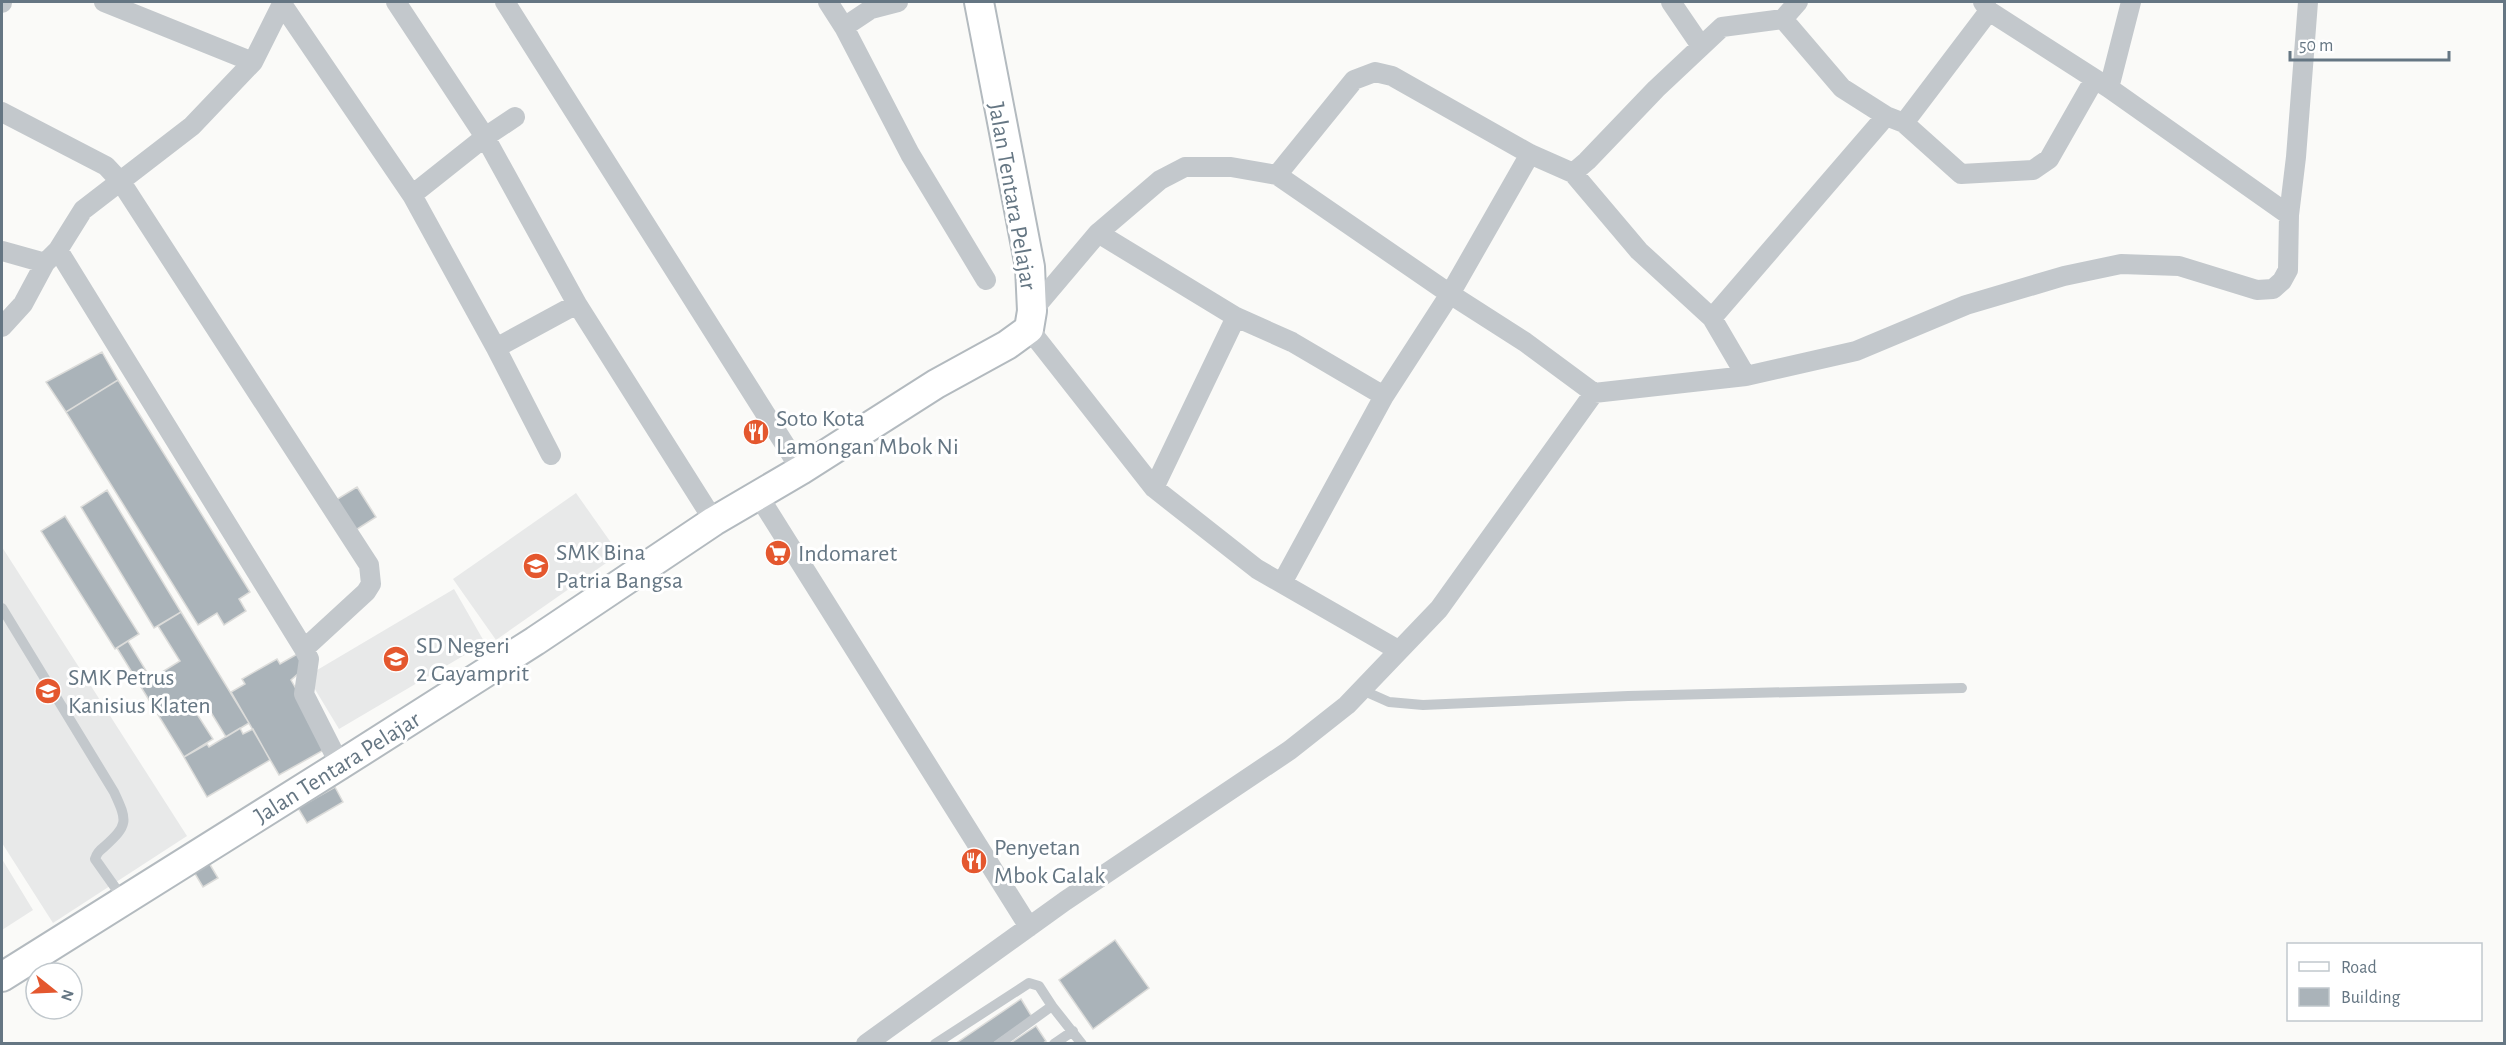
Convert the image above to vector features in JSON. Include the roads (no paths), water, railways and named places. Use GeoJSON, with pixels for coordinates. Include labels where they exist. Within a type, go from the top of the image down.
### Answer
{"type":"FeatureCollection","features":[{"type":"Feature","properties":{"kind":"main road","name":"Jalan Tentara Pelajar"},"geometry":{"type":"LineString","coordinates":[[2,977],[535,641],[714,521],[801,470],[936,384],[1013,341],[1030,320],[1030,267],[979,2]]}},
{"type":"Feature","properties":{"kind":"street"},"geometry":{"type":"LineString","coordinates":[[104,2],[253,62]]}},
{"type":"Feature","properties":{"kind":"street"},"geometry":{"type":"LineString","coordinates":[[396,2],[485,137],[577,304],[714,521]]}},
{"type":"Feature","properties":{"kind":"street"},"geometry":{"type":"LineString","coordinates":[[505,2],[801,470]]}},
{"type":"Feature","properties":{"kind":"street"},"geometry":{"type":"LineString","coordinates":[[828,2],[844,27],[910,154],[986,280]]}},
{"type":"Feature","properties":{"kind":"street"},"geometry":{"type":"LineString","coordinates":[[844,27],[871,9],[898,2]]}},
{"type":"Feature","properties":{"kind":"street"},"geometry":{"type":"LineString","coordinates":[[1671,2],[1701,46]]}},
{"type":"Feature","properties":{"kind":"street"},"geometry":{"type":"LineString","coordinates":[[1573,173],[1587,162],[1656,89],[1722,27],[1783,19],[1797,2]]}},
{"type":"Feature","properties":{"kind":"street"},"geometry":{"type":"LineString","coordinates":[[1783,19],[1842,88],[1895,119],[1961,174],[2032,170],[2049,159],[2101,84],[2131,2]]}},
{"type":"Feature","properties":{"kind":"street"},"geometry":{"type":"LineString","coordinates":[[1398,650],[1257,569],[1154,488],[1030,320],[1098,233],[1160,180],[1185,167],[1231,167],[1277,174],[1450,294],[1525,342],[1594,393],[1746,376],[1856,351],[1966,305],[2064,276],[2121,264],[2179,266],[2257,290],[2273,290],[2288,270],[2289,215],[2296,157],[2308,2]]}},
{"type":"Feature","properties":{"kind":"street"},"geometry":{"type":"LineString","coordinates":[[2,327],[24,304],[51,256],[83,210],[192,126],[253,62],[283,3],[412,195],[496,348],[551,455]]}},
{"type":"Feature","properties":{"kind":"street"},"geometry":{"type":"LineString","coordinates":[[1712,318],[1895,119],[1986,6],[2289,215]]}},
{"type":"Feature","properties":{"kind":"street"},"geometry":{"type":"LineString","coordinates":[[1277,174],[1292,160],[1354,80],[1375,72],[1392,76],[1530,154],[1573,173],[1639,251],[1712,318],[1746,376]]}},
{"type":"Feature","properties":{"kind":"street"},"geometry":{"type":"LineString","coordinates":[[2,112],[106,166],[121,182],[369,565],[371,584],[366,592],[304,649]]}},
{"type":"Feature","properties":{"kind":"street"},"geometry":{"type":"LineString","coordinates":[[412,195],[485,137],[515,117]]}},
{"type":"Feature","properties":{"kind":"street"},"geometry":{"type":"LineString","coordinates":[[1282,583],[1383,396],[1450,294],[1530,154]]}},
{"type":"Feature","properties":{"kind":"street"},"geometry":{"type":"LineString","coordinates":[[1098,233],[1236,317],[1292,342],[1383,396]]}},
{"type":"Feature","properties":{"kind":"street"},"geometry":{"type":"LineString","coordinates":[[2,251],[51,256]]}},
{"type":"Feature","properties":{"kind":"street"},"geometry":{"type":"LineString","coordinates":[[51,256],[304,649],[309,659],[304,694],[340,765]]}},
{"type":"Feature","properties":{"kind":"street"},"geometry":{"type":"LineString","coordinates":[[496,348],[577,304]]}},
{"type":"Feature","properties":{"kind":"street"},"geometry":{"type":"LineString","coordinates":[[1154,488],[1236,317]]}},
{"type":"Feature","properties":{"kind":"street"},"geometry":{"type":"LineString","coordinates":[[866,1044],[1029,927],[1290,750],[1347,705],[1439,609],[1594,393]]}},
{"type":"Feature","properties":{"kind":"street"},"geometry":{"type":"LineString","coordinates":[[758,495],[1029,927]]}},
{"type":"Feature","properties":{"kind":"lane"},"geometry":{"type":"LineString","coordinates":[[2,608],[114,792],[123,811],[124,825],[121,831],[97,853],[95,859],[124,901]]}},
{"type":"Feature","properties":{"kind":"lane"},"geometry":{"type":"LineString","coordinates":[[1362,690],[1389,702],[1423,705],[1628,696],[1962,688]]}},
{"type":"Feature","properties":{"kind":"lane"},"geometry":{"type":"LineString","coordinates":[[935,1044],[1029,982],[1039,986],[1082,1044]]}},
{"type":"Feature","properties":{"kind":"lane"},"geometry":{"type":"LineString","coordinates":[[999,1044],[1052,1006]]}},
{"type":"Feature","properties":{"kind":"lane"},"geometry":{"type":"LineString","coordinates":[[1054,1044],[1073,1031]]}},
{"type":"Feature","properties":{"kind":"place","name":"Soto Kota Lamongan Mbok Ni"},"geometry":{"type":"Point","coordinates":[756,432]}},
{"type":"Feature","properties":{"kind":"place","name":"Indomaret"},"geometry":{"type":"Point","coordinates":[778,553]}},
{"type":"Feature","properties":{"kind":"place","name":"SMK Bina Patria Bangsa"},"geometry":{"type":"Point","coordinates":[536,566]}},
{"type":"Feature","properties":{"kind":"place","name":"SD Negeri 2 Gayamprit"},"geometry":{"type":"Point","coordinates":[396,659]}},
{"type":"Feature","properties":{"kind":"place","name":"SMK Petrus Kanisius Klaten"},"geometry":{"type":"Point","coordinates":[48,691]}},
{"type":"Feature","properties":{"kind":"place","name":"Penyetan Mbok Galak"},"geometry":{"type":"Point","coordinates":[974,861]}}]}
